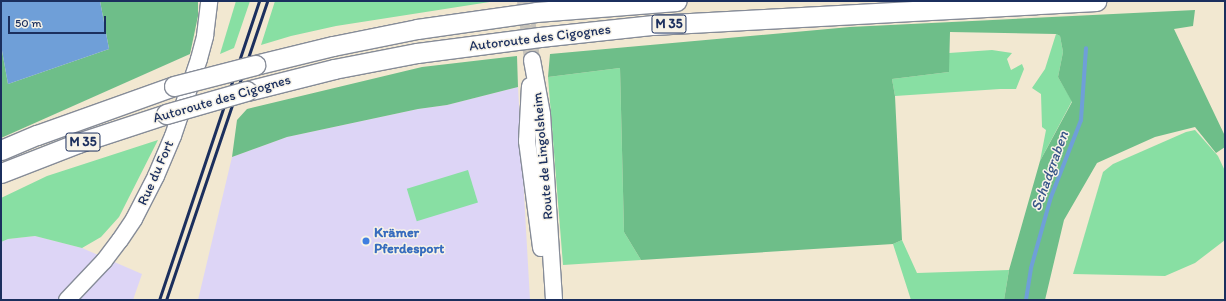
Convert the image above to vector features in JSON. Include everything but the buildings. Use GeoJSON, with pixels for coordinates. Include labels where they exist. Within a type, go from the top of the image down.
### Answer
{"type":"FeatureCollection","features":[{"type":"Feature","properties":{"kind":"highway","name":"Autoroute des Cigognes"},"geometry":{"type":"LineString","coordinates":[[1,150],[37,135],[174,86],[255,64],[333,46],[417,29],[536,12],[677,1]]}},
{"type":"Feature","properties":{"kind":"highway","name":"Autoroute des Cigognes"},"geometry":{"type":"LineString","coordinates":[[1,174],[78,143],[166,114],[247,91],[334,69],[417,53],[540,36],[653,25],[1096,1]]}},
{"type":"Feature","properties":{"kind":"highway"},"geometry":{"type":"LineString","coordinates":[[1,140],[37,135]]}},
{"type":"Feature","properties":{"kind":"main road","name":"Rue du Fort"},"geometry":{"type":"LineString","coordinates":[[67,300],[91,275],[120,240],[134,219],[156,176],[173,136],[199,59],[205,36],[209,1]]}},
{"type":"Feature","properties":{"kind":"main road","name":"Route de Lingolsheim"},"geometry":{"type":"LineString","coordinates":[[547,300],[527,141],[532,60],[542,114],[554,300]]}},
{"type":"Feature","properties":{"kind":"shaded area"},"geometry":{"type":"Polygon","coordinates":[[[518,87],[530,300],[198,300],[232,157],[287,137],[418,109],[447,105],[518,87]]]}},
{"type":"Feature","properties":{"kind":"shaded area"},"geometry":{"type":"Polygon","coordinates":[[[35,236],[82,248],[142,274],[133,300],[1,300],[1,242],[8,239],[35,236]]]}},
{"type":"Feature","properties":{"kind":"green space"},"geometry":{"type":"Polygon","coordinates":[[[100,1],[198,1],[198,16],[190,54],[1,138],[1,45],[8,84],[109,49],[100,1]]]}},
{"type":"Feature","properties":{"kind":"green space"},"geometry":{"type":"Polygon","coordinates":[[[236,1],[250,1],[234,48],[220,54],[236,1]]]}},
{"type":"Feature","properties":{"kind":"green space"},"geometry":{"type":"Polygon","coordinates":[[[275,1],[496,1],[336,26],[291,36],[261,45],[275,1]]]}},
{"type":"Feature","properties":{"kind":"green space"},"geometry":{"type":"Polygon","coordinates":[[[1195,10],[1193,26],[1174,29],[1225,136],[1225,147],[1216,153],[1195,127],[1155,137],[1097,163],[1064,220],[1045,300],[1004,300],[1009,270],[1040,161],[1072,102],[1058,77],[1063,52],[1060,36],[1056,34],[950,32],[949,72],[892,79],[895,96],[902,240],[893,244],[641,260],[624,232],[620,68],[548,77],[550,54],[850,27],[1195,10]]]}},
{"type":"Feature","properties":{"kind":"green space"},"geometry":{"type":"Polygon","coordinates":[[[1056,34],[1060,36],[1063,52],[1058,77],[1072,101],[1040,161],[1046,130],[1042,127],[1041,94],[1032,88],[1045,69],[1056,34]]]}},
{"type":"Feature","properties":{"kind":"green space"},"geometry":{"type":"Polygon","coordinates":[[[992,50],[1012,53],[1007,59],[1011,70],[1022,64],[1024,69],[1016,89],[895,96],[892,79],[949,72],[949,53],[992,50]]]}},
{"type":"Feature","properties":{"kind":"green space"},"geometry":{"type":"Polygon","coordinates":[[[517,56],[518,87],[447,105],[418,109],[287,137],[232,157],[237,120],[247,109],[422,67],[517,56]]]}},
{"type":"Feature","properties":{"kind":"green space"},"geometry":{"type":"Polygon","coordinates":[[[620,68],[624,232],[641,260],[563,265],[548,77],[620,68]]]}},
{"type":"Feature","properties":{"kind":"green space"},"geometry":{"type":"Polygon","coordinates":[[[1195,130],[1218,156],[1225,171],[1225,240],[1195,263],[1165,276],[1073,274],[1103,172],[1113,164],[1186,132],[1195,130]]]}},
{"type":"Feature","properties":{"kind":"green space"},"geometry":{"type":"Polygon","coordinates":[[[158,140],[119,217],[101,237],[82,248],[35,236],[8,239],[1,242],[1,198],[47,176],[158,140]]]}},
{"type":"Feature","properties":{"kind":"green space"},"geometry":{"type":"Polygon","coordinates":[[[468,170],[478,203],[417,221],[407,189],[468,170]]]}},
{"type":"Feature","properties":{"kind":"green space"},"geometry":{"type":"Polygon","coordinates":[[[902,240],[917,273],[1009,270],[1004,300],[911,300],[893,244],[902,240]]]}},
{"type":"Feature","properties":{"kind":"water"},"geometry":{"type":"Polygon","coordinates":[[[1,1],[100,1],[109,49],[8,84],[1,45],[1,1]]]}},
{"type":"Feature","properties":{"kind":"waterway","name":"Schadgraben"},"geometry":{"type":"LineString","coordinates":[[1026,300],[1031,268],[1051,197],[1081,120],[1086,48]]}},
{"type":"Feature","properties":{"kind":"tunnel"},"geometry":{"type":"LineString","coordinates":[[525,1],[532,60]]}},
{"type":"Feature","properties":{"kind":"railway"},"geometry":{"type":"LineString","coordinates":[[159,300],[259,1]]}},
{"type":"Feature","properties":{"kind":"railway"},"geometry":{"type":"LineString","coordinates":[[166,300],[267,1]]}},
{"type":"Feature","properties":{"kind":"place","name":"Krämer Pferdesport"},"geometry":{"type":"Point","coordinates":[366,241]}}]}
